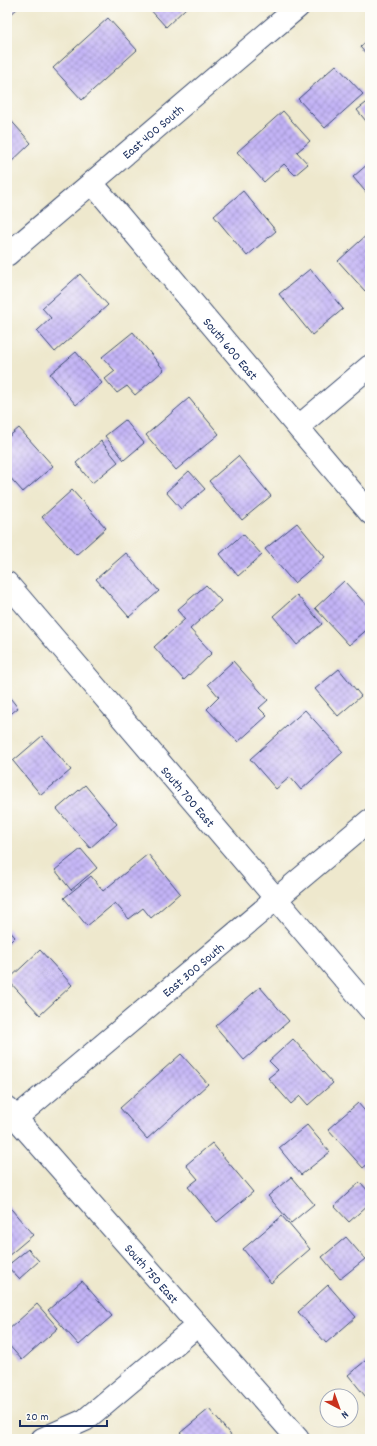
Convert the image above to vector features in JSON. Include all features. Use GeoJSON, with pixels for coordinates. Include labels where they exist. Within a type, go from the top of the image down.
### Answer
{"type":"FeatureCollection","features":[{"type":"Feature","properties":{"kind":"street","name":"East 400 South"},"geometry":{"type":"LineString","coordinates":[[7,255],[298,7]]}},
{"type":"Feature","properties":{"kind":"street","name":"South 600 East"},"geometry":{"type":"LineString","coordinates":[[92,183],[370,513]]}},
{"type":"Feature","properties":{"kind":"street"},"geometry":{"type":"LineString","coordinates":[[298,427],[370,366]]}},
{"type":"Feature","properties":{"kind":"street","name":"South 700 East"},"geometry":{"type":"LineString","coordinates":[[7,583],[370,1009]]}},
{"type":"Feature","properties":{"kind":"street","name":"East 300 South"},"geometry":{"type":"LineString","coordinates":[[12,1113],[276,899],[370,820]]}},
{"type":"Feature","properties":{"kind":"street","name":"South 750 East"},"geometry":{"type":"LineString","coordinates":[[12,1113],[298,1439]]}},
{"type":"Feature","properties":{"kind":"street"},"geometry":{"type":"LineString","coordinates":[[42,1439],[85,1420],[198,1325]]}},
{"type":"Feature","properties":{"kind":"building"},"geometry":{"type":"Polygon","coordinates":[[[7,7],[19,7],[7,18],[7,7]]]}},
{"type":"Feature","properties":{"kind":"building"},"geometry":{"type":"Polygon","coordinates":[[[148,7],[187,7],[166,27],[148,7]]]}},
{"type":"Feature","properties":{"kind":"building"},"geometry":{"type":"Polygon","coordinates":[[[108,18],[137,50],[82,100],[53,68],[108,18]]]}},
{"type":"Feature","properties":{"kind":"building"},"geometry":{"type":"Polygon","coordinates":[[[370,38],[370,58],[360,47],[370,38]]]}},
{"type":"Feature","properties":{"kind":"building"},"geometry":{"type":"Polygon","coordinates":[[[336,65],[363,94],[325,128],[298,99],[336,65]]]}},
{"type":"Feature","properties":{"kind":"building"},"geometry":{"type":"Polygon","coordinates":[[[370,100],[370,126],[357,110],[370,100]]]}},
{"type":"Feature","properties":{"kind":"building"},"geometry":{"type":"Polygon","coordinates":[[[283,111],[310,141],[297,152],[308,164],[295,175],[284,164],[264,182],[237,152],[283,111]]]}},
{"type":"Feature","properties":{"kind":"building"},"geometry":{"type":"Polygon","coordinates":[[[7,116],[31,143],[7,166],[7,116]]]}},
{"type":"Feature","properties":{"kind":"building"},"geometry":{"type":"Polygon","coordinates":[[[370,162],[370,197],[353,177],[370,162]]]}},
{"type":"Feature","properties":{"kind":"building"},"geometry":{"type":"Polygon","coordinates":[[[243,191],[276,231],[247,256],[214,216],[243,191]]]}},
{"type":"Feature","properties":{"kind":"building"},"geometry":{"type":"Polygon","coordinates":[[[370,232],[370,287],[365,291],[338,261],[370,232]]]}},
{"type":"Feature","properties":{"kind":"building"},"geometry":{"type":"Polygon","coordinates":[[[310,269],[343,309],[312,335],[279,294],[310,269]]]}},
{"type":"Feature","properties":{"kind":"building"},"geometry":{"type":"Polygon","coordinates":[[[80,274],[108,305],[55,352],[37,331],[51,318],[42,308],[80,274]]]}},
{"type":"Feature","properties":{"kind":"building"},"geometry":{"type":"Polygon","coordinates":[[[133,332],[164,370],[135,395],[127,386],[117,393],[105,379],[115,371],[102,357],[133,332]]]}},
{"type":"Feature","properties":{"kind":"building"},"geometry":{"type":"Polygon","coordinates":[[[76,352],[102,383],[76,405],[50,374],[76,352]]]}},
{"type":"Feature","properties":{"kind":"building"},"geometry":{"type":"Polygon","coordinates":[[[189,398],[219,434],[176,470],[146,435],[189,398]]]}},
{"type":"Feature","properties":{"kind":"building"},"geometry":{"type":"Polygon","coordinates":[[[125,420],[144,443],[124,460],[105,436],[125,420]]]}},
{"type":"Feature","properties":{"kind":"building"},"geometry":{"type":"Polygon","coordinates":[[[19,428],[53,466],[23,492],[7,474],[7,438],[19,428]]]}},
{"type":"Feature","properties":{"kind":"building"},"geometry":{"type":"Polygon","coordinates":[[[101,441],[118,462],[92,483],[76,463],[101,441]]]}},
{"type":"Feature","properties":{"kind":"building"},"geometry":{"type":"Polygon","coordinates":[[[238,456],[271,496],[242,520],[209,481],[238,456]]]}},
{"type":"Feature","properties":{"kind":"building"},"geometry":{"type":"Polygon","coordinates":[[[189,471],[205,489],[181,509],[166,492],[189,471]]]}},
{"type":"Feature","properties":{"kind":"building"},"geometry":{"type":"Polygon","coordinates":[[[72,490],[106,528],[76,555],[42,517],[72,490]]]}},
{"type":"Feature","properties":{"kind":"building"},"geometry":{"type":"Polygon","coordinates":[[[297,523],[325,557],[294,583],[265,549],[297,523]]]}},
{"type":"Feature","properties":{"kind":"building"},"geometry":{"type":"Polygon","coordinates":[[[243,534],[262,555],[238,576],[220,554],[243,534]]]}},
{"type":"Feature","properties":{"kind":"building"},"geometry":{"type":"Polygon","coordinates":[[[126,553],[159,591],[129,617],[96,579],[126,553]]]}},
{"type":"Feature","properties":{"kind":"building"},"geometry":{"type":"Polygon","coordinates":[[[344,581],[370,609],[370,627],[349,645],[315,608],[344,581]]]}},
{"type":"Feature","properties":{"kind":"building"},"geometry":{"type":"Polygon","coordinates":[[[206,585],[221,601],[190,629],[212,653],[184,680],[154,647],[185,619],[177,610],[206,585]]]}},
{"type":"Feature","properties":{"kind":"building"},"geometry":{"type":"Polygon","coordinates":[[[297,595],[322,624],[297,645],[273,616],[297,595]]]}},
{"type":"Feature","properties":{"kind":"building"},"geometry":{"type":"Polygon","coordinates":[[[233,661],[268,700],[259,708],[267,716],[238,742],[207,709],[219,697],[208,684],[233,661]]]}},
{"type":"Feature","properties":{"kind":"building"},"geometry":{"type":"Polygon","coordinates":[[[339,669],[361,696],[338,716],[315,689],[339,669]]]}},
{"type":"Feature","properties":{"kind":"building"},"geometry":{"type":"Polygon","coordinates":[[[7,694],[18,708],[7,717],[7,694]]]}},
{"type":"Feature","properties":{"kind":"building"},"geometry":{"type":"Polygon","coordinates":[[[305,710],[343,752],[301,790],[290,777],[276,789],[250,759],[305,710]]]}},
{"type":"Feature","properties":{"kind":"building"},"geometry":{"type":"Polygon","coordinates":[[[42,736],[71,770],[41,795],[13,761],[42,736]]]}},
{"type":"Feature","properties":{"kind":"building"},"geometry":{"type":"Polygon","coordinates":[[[85,785],[117,824],[90,848],[57,809],[85,785]]]}},
{"type":"Feature","properties":{"kind":"building"},"geometry":{"type":"Polygon","coordinates":[[[81,849],[97,868],[71,890],[55,870],[81,849]]]}},
{"type":"Feature","properties":{"kind":"building"},"geometry":{"type":"Polygon","coordinates":[[[148,854],[180,893],[151,918],[143,908],[129,919],[115,903],[87,926],[64,898],[91,876],[103,891],[148,854]]]}},
{"type":"Feature","properties":{"kind":"building"},"geometry":{"type":"Polygon","coordinates":[[[7,928],[15,937],[7,945],[7,928]]]}},
{"type":"Feature","properties":{"kind":"building"},"geometry":{"type":"Polygon","coordinates":[[[40,950],[72,985],[40,1015],[8,980],[40,950]]]}},
{"type":"Feature","properties":{"kind":"building"},"geometry":{"type":"Polygon","coordinates":[[[260,987],[289,1021],[244,1060],[215,1026],[260,987]]]}},
{"type":"Feature","properties":{"kind":"building"},"geometry":{"type":"Polygon","coordinates":[[[293,1039],[333,1083],[308,1105],[300,1096],[291,1104],[268,1078],[278,1070],[269,1061],[293,1039]]]}},
{"type":"Feature","properties":{"kind":"building"},"geometry":{"type":"Polygon","coordinates":[[[181,1054],[208,1084],[147,1139],[120,1108],[181,1054]]]}},
{"type":"Feature","properties":{"kind":"building"},"geometry":{"type":"Polygon","coordinates":[[[358,1103],[370,1117],[370,1162],[363,1168],[328,1129],[358,1103]]]}},
{"type":"Feature","properties":{"kind":"building"},"geometry":{"type":"Polygon","coordinates":[[[307,1125],[330,1152],[301,1175],[279,1148],[307,1125]]]}},
{"type":"Feature","properties":{"kind":"building"},"geometry":{"type":"Polygon","coordinates":[[[212,1143],[253,1192],[217,1222],[188,1187],[198,1179],[186,1165],[212,1143]]]}},
{"type":"Feature","properties":{"kind":"building"},"geometry":{"type":"Polygon","coordinates":[[[291,1177],[314,1204],[291,1223],[268,1196],[291,1177]]]}},
{"type":"Feature","properties":{"kind":"building"},"geometry":{"type":"Polygon","coordinates":[[[360,1182],[370,1193],[370,1203],[349,1222],[334,1206],[360,1182]]]}},
{"type":"Feature","properties":{"kind":"building"},"geometry":{"type":"Polygon","coordinates":[[[7,1204],[33,1235],[7,1257],[7,1204]]]}},
{"type":"Feature","properties":{"kind":"building"},"geometry":{"type":"Polygon","coordinates":[[[282,1216],[310,1249],[271,1283],[243,1249],[282,1216]]]}},
{"type":"Feature","properties":{"kind":"building"},"geometry":{"type":"Polygon","coordinates":[[[346,1237],[365,1259],[340,1279],[322,1257],[346,1237]]]}},
{"type":"Feature","properties":{"kind":"building"},"geometry":{"type":"Polygon","coordinates":[[[28,1249],[39,1261],[19,1279],[7,1266],[28,1249]]]}},
{"type":"Feature","properties":{"kind":"building"},"geometry":{"type":"Polygon","coordinates":[[[82,1281],[112,1316],[79,1345],[48,1310],[82,1281]]]}},
{"type":"Feature","properties":{"kind":"building"},"geometry":{"type":"Polygon","coordinates":[[[328,1285],[356,1317],[326,1343],[298,1312],[328,1285]]]}},
{"type":"Feature","properties":{"kind":"building"},"geometry":{"type":"Polygon","coordinates":[[[37,1304],[58,1328],[22,1360],[7,1343],[7,1331],[37,1304]]]}},
{"type":"Feature","properties":{"kind":"building"},"geometry":{"type":"Polygon","coordinates":[[[370,1357],[370,1402],[359,1388],[348,1375],[370,1357]]]}},
{"type":"Feature","properties":{"kind":"building"},"geometry":{"type":"Polygon","coordinates":[[[209,1409],[234,1439],[185,1439],[180,1433],[209,1409]]]}}]}
